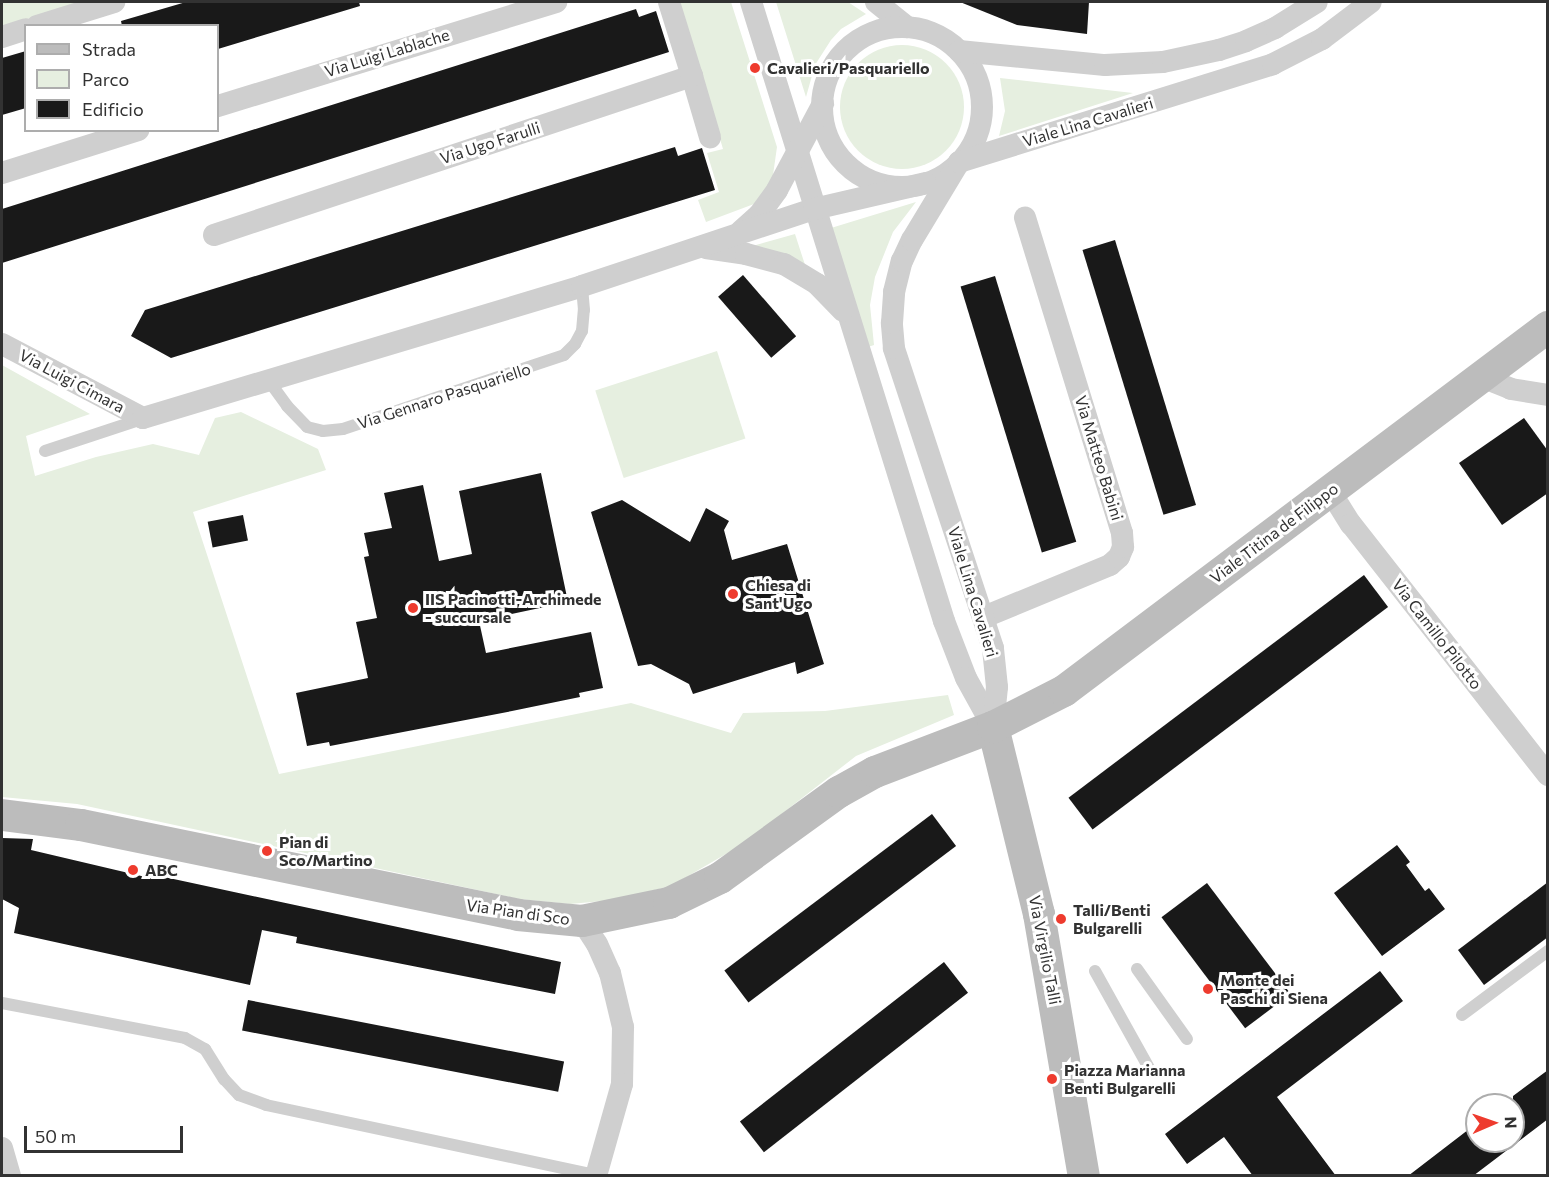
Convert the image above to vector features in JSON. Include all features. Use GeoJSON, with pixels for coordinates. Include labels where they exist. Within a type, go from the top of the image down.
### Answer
{"type":"FeatureCollection","features":[{"type":"Feature","properties":{"kind":"street"},"geometry":{"type":"LineString","coordinates":[[43,24],[114,2]]}},
{"type":"Feature","properties":{"kind":"street","name":"Via Luigi Lablache"},"geometry":{"type":"LineString","coordinates":[[219,106],[556,2]]}},
{"type":"Feature","properties":{"kind":"street"},"geometry":{"type":"LineString","coordinates":[[669,2],[710,137]]}},
{"type":"Feature","properties":{"kind":"street","name":"Viale Lina Cavalieri"},"geometry":{"type":"LineString","coordinates":[[751,2],[814,209],[957,657],[993,727]]}},
{"type":"Feature","properties":{"kind":"street"},"geometry":{"type":"LineString","coordinates":[[876,2],[907,27]]}},
{"type":"Feature","properties":{"kind":"street"},"geometry":{"type":"LineString","coordinates":[[959,51],[1105,65],[1163,62],[1219,50],[1246,41],[1275,28],[1317,2]]}},
{"type":"Feature","properties":{"kind":"street","name":"Viale Lina Cavalieri"},"geometry":{"type":"LineString","coordinates":[[993,727],[997,671],[984,617],[897,359],[892,333],[893,302],[902,261],[920,225],[959,162],[1273,64],[1322,39],[1371,2]]}},
{"type":"Feature","properties":{"kind":"street"},"geometry":{"type":"LineString","coordinates":[[143,418],[582,286],[814,209],[926,183],[938,178],[959,162],[976,136],[982,106],[976,76],[959,51],[935,34],[907,27],[875,31],[848,48],[830,73],[823,104],[768,203],[737,234]]}},
{"type":"Feature","properties":{"kind":"street"},"geometry":{"type":"LineString","coordinates":[[2,37],[24,30]]}},
{"type":"Feature","properties":{"kind":"street","name":"Via Ugo Farulli"},"geometry":{"type":"LineString","coordinates":[[214,235],[692,76]]}},
{"type":"Feature","properties":{"kind":"street"},"geometry":{"type":"LineString","coordinates":[[823,104],[824,119],[831,141],[843,160],[854,170],[867,178],[888,185],[911,186],[926,183]]}},
{"type":"Feature","properties":{"kind":"street"},"geometry":{"type":"LineString","coordinates":[[2,173],[132,132]]}},
{"type":"Feature","properties":{"kind":"street","name":"Via Matteo Babini"},"geometry":{"type":"LineString","coordinates":[[984,617],[1110,566],[1119,557],[1123,547],[1122,533],[1026,218]]}},
{"type":"Feature","properties":{"kind":"street"},"geometry":{"type":"LineString","coordinates":[[702,247],[746,254],[784,264],[817,284],[848,317]]}},
{"type":"Feature","properties":{"kind":"street","name":"Viale Titina de Filippo"},"geometry":{"type":"LineString","coordinates":[[993,727],[1076,683],[1548,327]]}},
{"type":"Feature","properties":{"kind":"street","name":"Via Luigi Cimara"},"geometry":{"type":"LineString","coordinates":[[2,344],[143,418]]}},
{"type":"Feature","properties":{"kind":"street"},"geometry":{"type":"LineString","coordinates":[[1482,377],[1511,389],[1548,395]]}},
{"type":"Feature","properties":{"kind":"street","name":"Via Camillo Pilotto"},"geometry":{"type":"LineString","coordinates":[[1330,491],[1351,524],[1548,775]]}},
{"type":"Feature","properties":{"kind":"street","name":"Via Pian di Sco"},"geometry":{"type":"LineString","coordinates":[[2,815],[81,825],[455,904],[518,915],[582,921],[656,907],[698,891],[857,782],[892,764],[993,727]]}},
{"type":"Feature","properties":{"kind":"street","name":"Via Virgilio Talli"},"geometry":{"type":"LineString","coordinates":[[993,727],[1039,914],[1084,1176]]}},
{"type":"Feature","properties":{"kind":"street"},"geometry":{"type":"LineString","coordinates":[[582,921],[597,944],[610,973],[623,1027],[621,1084],[596,1175]]}},
{"type":"Feature","properties":{"kind":"street"},"geometry":{"type":"LineString","coordinates":[[2,1148],[10,1176]]}},
{"type":"Feature","properties":{"kind":"lane","name":"Via Gennaro Pasquariello"},"geometry":{"type":"LineString","coordinates":[[269,381],[287,406],[307,427],[322,431],[343,429],[564,355],[575,344],[582,331],[584,310],[582,286]]}},
{"type":"Feature","properties":{"kind":"lane"},"geometry":{"type":"LineString","coordinates":[[45,452],[143,418]]}},
{"type":"Feature","properties":{"kind":"lane"},"geometry":{"type":"LineString","coordinates":[[1462,1015],[1548,951]]}},
{"type":"Feature","properties":{"kind":"lane"},"geometry":{"type":"LineString","coordinates":[[1137,969],[1187,1039]]}},
{"type":"Feature","properties":{"kind":"lane"},"geometry":{"type":"LineString","coordinates":[[1095,971],[1150,1070]]}},
{"type":"Feature","properties":{"kind":"lane"},"geometry":{"type":"LineString","coordinates":[[2,1003],[185,1038],[205,1049],[224,1079],[239,1095],[266,1105],[596,1175]]}},
{"type":"Feature","properties":{"kind":"green space"},"geometry":{"type":"Polygon","coordinates":[[[2,2],[81,2],[2,27],[2,2]]]}},
{"type":"Feature","properties":{"kind":"green space"},"geometry":{"type":"Polygon","coordinates":[[[679,2],[731,2],[777,147],[772,182],[754,204],[706,222],[698,200],[719,192],[707,153],[723,149],[679,2]]]}},
{"type":"Feature","properties":{"kind":"green space"},"geometry":{"type":"Polygon","coordinates":[[[776,2],[848,2],[866,14],[841,29],[831,40],[815,65],[806,97],[776,2]]]}},
{"type":"Feature","properties":{"kind":"green space"},"geometry":{"type":"Polygon","coordinates":[[[902,45],[926,50],[946,63],[959,83],[964,107],[959,131],[946,151],[926,164],[902,169],[878,164],[858,151],[845,131],[840,107],[845,83],[858,63],[878,50],[902,45]]]}},
{"type":"Feature","properties":{"kind":"green space"},"geometry":{"type":"Polygon","coordinates":[[[1000,78],[1133,93],[999,136],[1005,111],[1000,78]]]}},
{"type":"Feature","properties":{"kind":"green space"},"geometry":{"type":"Polygon","coordinates":[[[916,202],[893,232],[875,277],[870,305],[874,345],[868,347],[831,228],[916,202]]]}},
{"type":"Feature","properties":{"kind":"green space"},"geometry":{"type":"Polygon","coordinates":[[[795,234],[806,268],[749,247],[795,234]]]}},
{"type":"Feature","properties":{"kind":"green space"},"geometry":{"type":"Polygon","coordinates":[[[717,351],[745,438],[624,478],[595,391],[717,351]]]}},
{"type":"Feature","properties":{"kind":"green space"},"geometry":{"type":"Polygon","coordinates":[[[2,365],[90,414],[26,436],[35,476],[96,457],[153,444],[199,455],[215,418],[241,412],[318,449],[326,470],[193,512],[279,774],[631,703],[731,733],[743,713],[825,711],[948,695],[954,715],[856,756],[743,844],[671,886],[614,900],[570,904],[519,899],[77,804],[2,797],[2,365]]]}},
{"type":"Feature","properties":{"kind":"building"},"geometry":{"type":"Polygon","coordinates":[[[186,2],[359,2],[360,6],[219,49],[219,24],[122,24],[121,21],[186,2]]]}},
{"type":"Feature","properties":{"kind":"building"},"geometry":{"type":"Polygon","coordinates":[[[960,2],[1089,2],[1087,34],[1017,25],[960,2]]]}},
{"type":"Feature","properties":{"kind":"building"},"geometry":{"type":"Polygon","coordinates":[[[636,9],[639,17],[656,11],[669,52],[2,263],[2,209],[636,9]]]}},
{"type":"Feature","properties":{"kind":"building"},"geometry":{"type":"Polygon","coordinates":[[[24,52],[24,109],[2,115],[2,58],[24,52]]]}},
{"type":"Feature","properties":{"kind":"building"},"geometry":{"type":"Polygon","coordinates":[[[675,147],[678,156],[702,148],[715,190],[171,358],[131,336],[145,310],[675,147]]]}},
{"type":"Feature","properties":{"kind":"building"},"geometry":{"type":"Polygon","coordinates":[[[1115,240],[1196,505],[1163,515],[1082,250],[1115,240]]]}},
{"type":"Feature","properties":{"kind":"building"},"geometry":{"type":"Polygon","coordinates":[[[743,275],[796,336],[771,358],[718,297],[743,275]]]}},
{"type":"Feature","properties":{"kind":"building"},"geometry":{"type":"Polygon","coordinates":[[[995,276],[1076,542],[1042,552],[961,287],[995,276]]]}},
{"type":"Feature","properties":{"kind":"building"},"geometry":{"type":"Polygon","coordinates":[[[1524,418],[1548,451],[1548,493],[1502,525],[1459,463],[1524,418]]]}},
{"type":"Feature","properties":{"kind":"building","name":"IIS Pacinotti-Archimede - succursale"},"geometry":{"type":"Polygon","coordinates":[[[541,473],[568,602],[479,621],[486,653],[591,632],[603,688],[579,693],[580,697],[512,711],[330,746],[329,742],[307,746],[296,693],[368,678],[356,622],[377,618],[364,557],[369,556],[364,533],[392,528],[384,493],[423,485],[439,561],[472,554],[459,491],[541,473]]]}},
{"type":"Feature","properties":{"kind":"building","name":"Chiesa di Sant'Ugo"},"geometry":{"type":"Polygon","coordinates":[[[622,500],[690,542],[706,508],[729,521],[724,530],[732,560],[787,544],[824,664],[797,674],[795,662],[693,694],[689,684],[651,664],[638,666],[591,512],[622,500]]]}},
{"type":"Feature","properties":{"kind":"building"},"geometry":{"type":"Polygon","coordinates":[[[243,515],[248,541],[213,547],[208,522],[243,515]]]}},
{"type":"Feature","properties":{"kind":"building"},"geometry":{"type":"Polygon","coordinates":[[[1364,575],[1388,607],[1093,830],[1069,798],[1364,575]]]}},
{"type":"Feature","properties":{"kind":"building"},"geometry":{"type":"Polygon","coordinates":[[[932,814],[956,846],[748,1002],[724,970],[932,814]]]}},
{"type":"Feature","properties":{"kind":"building"},"geometry":{"type":"Polygon","coordinates":[[[2,838],[33,839],[31,850],[154,879],[155,875],[561,962],[555,994],[296,943],[297,937],[262,930],[250,985],[14,933],[19,908],[2,899],[2,838]]]}},
{"type":"Feature","properties":{"kind":"building"},"geometry":{"type":"Polygon","coordinates":[[[1397,845],[1410,862],[1406,865],[1425,891],[1429,888],[1445,909],[1382,956],[1334,893],[1397,845]]]}},
{"type":"Feature","properties":{"kind":"building"},"geometry":{"type":"Polygon","coordinates":[[[1548,882],[1548,937],[1484,985],[1458,950],[1548,882]]]}},
{"type":"Feature","properties":{"kind":"building"},"geometry":{"type":"Polygon","coordinates":[[[1207,883],[1291,994],[1245,1028],[1161,917],[1207,883]]]}},
{"type":"Feature","properties":{"kind":"building"},"geometry":{"type":"Polygon","coordinates":[[[944,962],[968,993],[764,1152],[740,1121],[944,962]]]}},
{"type":"Feature","properties":{"kind":"building"},"geometry":{"type":"Polygon","coordinates":[[[1380,971],[1403,1001],[1277,1097],[1336,1176],[1253,1176],[1224,1137],[1187,1164],[1165,1134],[1380,971]]]}},
{"type":"Feature","properties":{"kind":"building"},"geometry":{"type":"Polygon","coordinates":[[[248,1000],[564,1061],[558,1092],[242,1030],[248,1000]]]}},
{"type":"Feature","properties":{"kind":"building"},"geometry":{"type":"Polygon","coordinates":[[[1548,1070],[1548,1119],[1525,1136],[1525,1093],[1517,1093],[1548,1070]]]}},
{"type":"Feature","properties":{"kind":"building"},"geometry":{"type":"Polygon","coordinates":[[[1465,1132],[1465,1153],[1503,1153],[1473,1176],[1408,1176],[1465,1132]]]}},
{"type":"Feature","properties":{"kind":"place","name":"Cavalieri/Pasquariello"},"geometry":{"type":"Point","coordinates":[755,68]}},
{"type":"Feature","properties":{"kind":"place","name":"Chiesa di Sant'Ugo"},"geometry":{"type":"Point","coordinates":[733,594]}},
{"type":"Feature","properties":{"kind":"place","name":"IIS Pacinotti-Archimede - succursale"},"geometry":{"type":"Point","coordinates":[413,608]}},
{"type":"Feature","properties":{"kind":"place","name":"Pian di Sco/Martino"},"geometry":{"type":"Point","coordinates":[267,851]}},
{"type":"Feature","properties":{"kind":"place","name":"ABC"},"geometry":{"type":"Point","coordinates":[133,870]}},
{"type":"Feature","properties":{"kind":"place","name":"Talli/Benti Bulgarelli"},"geometry":{"type":"Point","coordinates":[1061,919]}},
{"type":"Feature","properties":{"kind":"place","name":"Monte dei Paschi di Siena"},"geometry":{"type":"Point","coordinates":[1208,989]}},
{"type":"Feature","properties":{"kind":"place","name":"Piazza Marianna Benti Bulgarelli"},"geometry":{"type":"Point","coordinates":[1052,1079]}}]}
